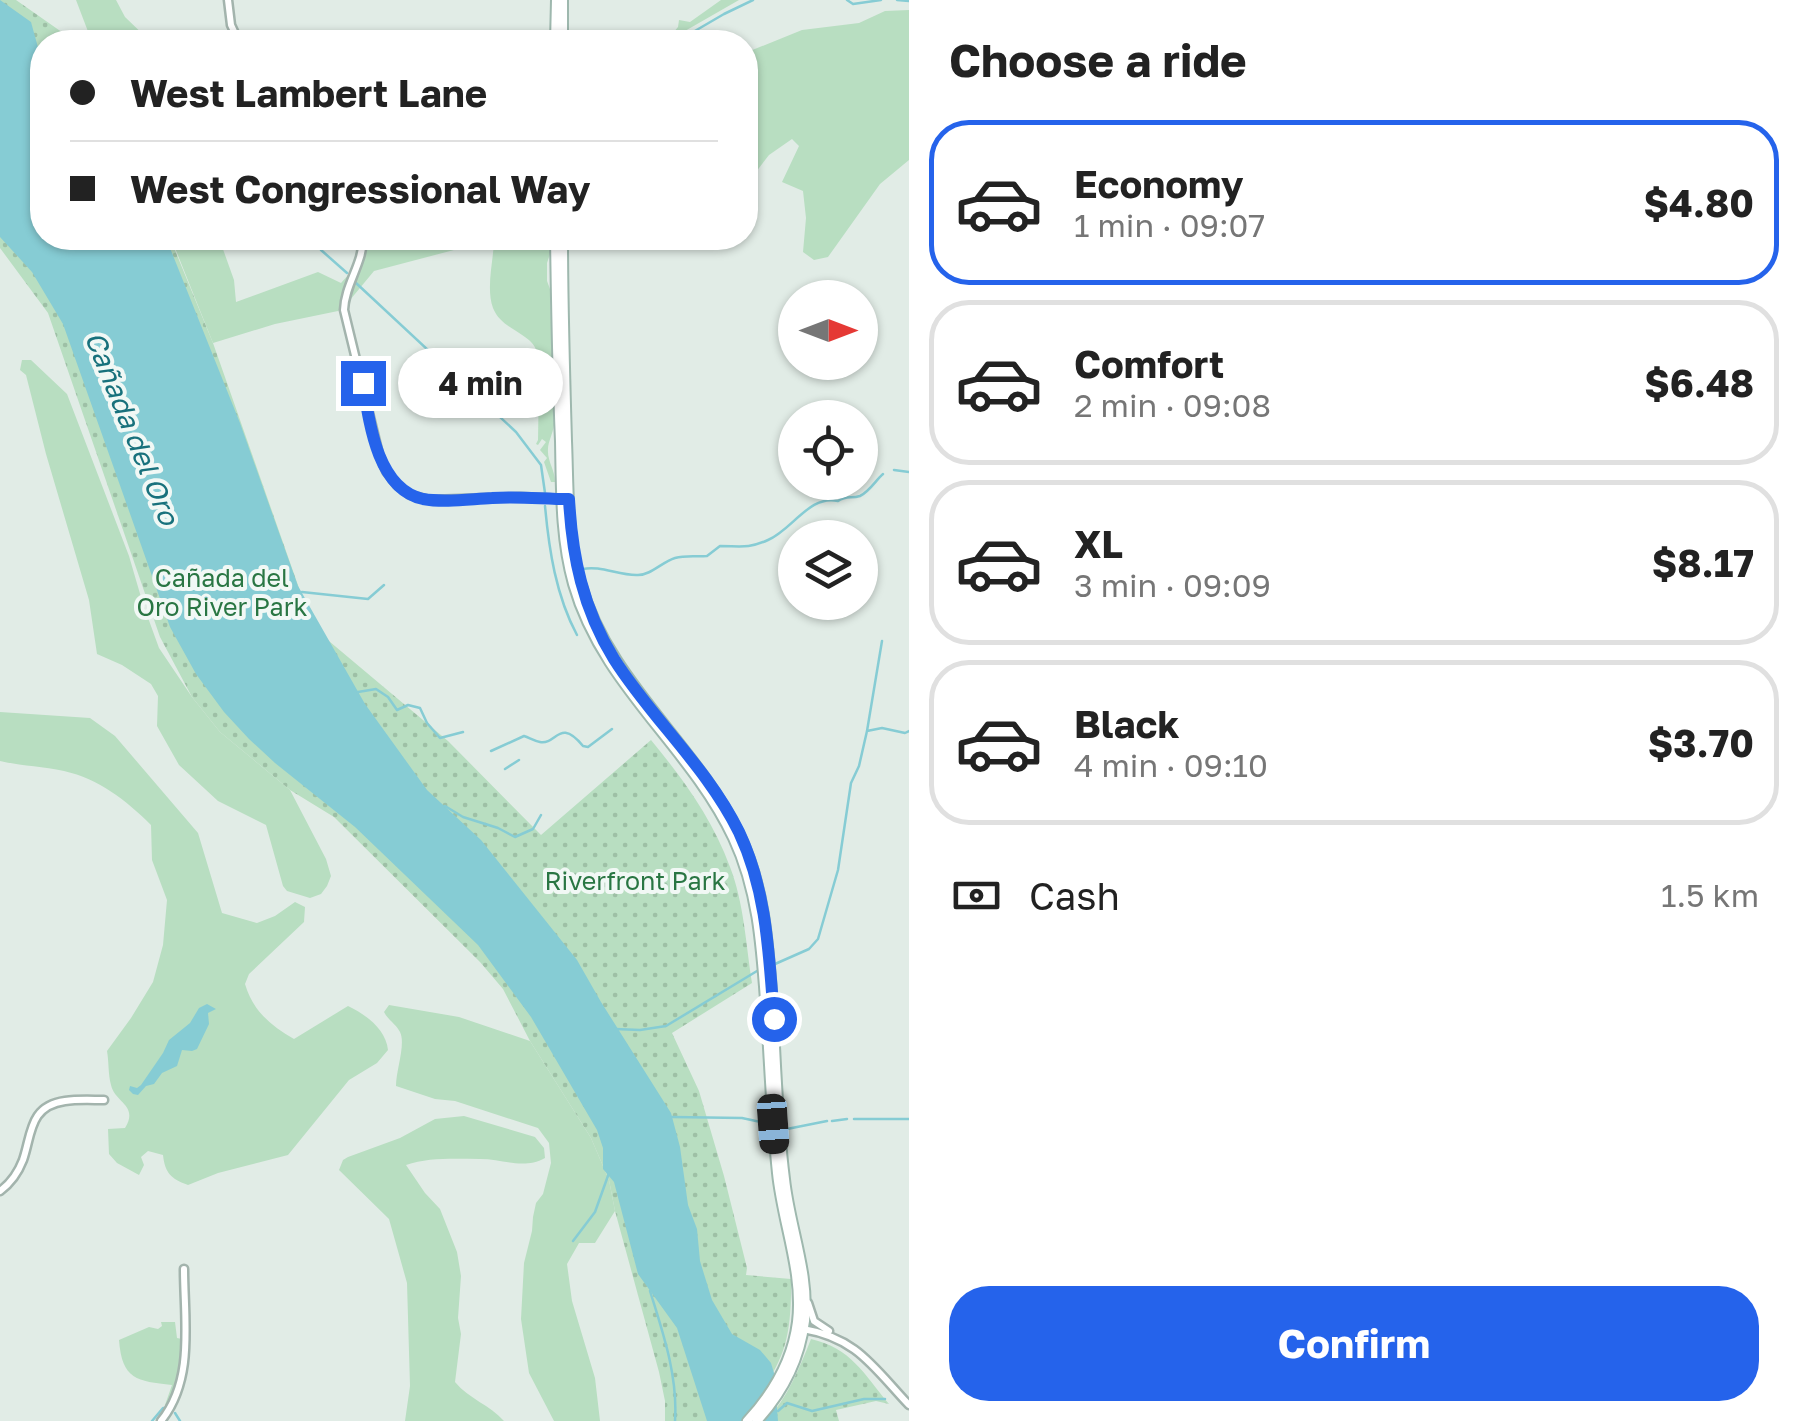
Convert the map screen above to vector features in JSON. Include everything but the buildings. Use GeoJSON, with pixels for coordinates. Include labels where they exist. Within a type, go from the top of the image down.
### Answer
{"type":"FeatureCollection","features":[{"type":"Feature","properties":{"kind":"main road"},"geometry":{"type":"LineString","coordinates":[[555,30],[556,0]]}},
{"type":"Feature","properties":{"kind":"main road"},"geometry":{"type":"LineString","coordinates":[[563,30],[564,0]]}},
{"type":"Feature","properties":{"kind":"main road"},"geometry":{"type":"LineString","coordinates":[[559,250],[561,499],[570,571],[580,606],[620,681],[711,798],[746,871],[760,934],[776,1162],[798,1288],[799,1332],[779,1378],[746,1421]]}},
{"type":"Feature","properties":{"kind":"main road"},"geometry":{"type":"LineString","coordinates":[[561,499],[577,570],[602,638],[626,676],[717,794],[743,842],[756,878],[768,943],[784,1172],[805,1287],[796,1360],[784,1386],[757,1421]]}},
{"type":"Feature","properties":{"kind":"main road"},"geometry":{"type":"LineString","coordinates":[[782,1207],[797,1242]]}},
{"type":"Feature","properties":{"kind":"street"},"geometry":{"type":"LineString","coordinates":[[228,0],[233,30]]}},
{"type":"Feature","properties":{"kind":"street"},"geometry":{"type":"LineString","coordinates":[[362,250],[345,297],[344,316],[382,464],[396,485],[426,499],[561,499]]}},
{"type":"Feature","properties":{"kind":"street"},"geometry":{"type":"LineString","coordinates":[[0,1191],[18,1170],[30,1130],[44,1109],[64,1101],[104,1100]]}},
{"type":"Feature","properties":{"kind":"street"},"geometry":{"type":"LineString","coordinates":[[160,1421],[176,1399],[184,1372],[184,1269]]}},
{"type":"Feature","properties":{"kind":"street"},"geometry":{"type":"LineString","coordinates":[[805,1287],[814,1321],[867,1360],[909,1404]]}},
{"type":"Feature","properties":{"kind":"street"},"geometry":{"type":"LineString","coordinates":[[799,1332],[825,1333],[842,1340]]}},
{"type":"Feature","properties":{"kind":"green space","name":"Cañada del Oro River Park"},"geometry":{"type":"Polygon","coordinates":[[[0,0],[16,0],[59,30],[30,30],[30,250],[175,250],[213,343],[317,631],[448,741],[541,835],[651,740],[706,816],[730,867],[738,895],[752,983],[672,1033],[699,1091],[724,1176],[746,1275],[791,1279],[789,1323],[781,1356],[737,1421],[665,1421],[659,1372],[609,1180],[591,1138],[530,1041],[503,989],[334,817],[290,790],[220,732],[192,697],[160,637],[48,313],[0,248],[0,0]]]}},
{"type":"Feature","properties":{"kind":"green space"},"geometry":{"type":"Polygon","coordinates":[[[76,0],[116,0],[125,17],[139,30],[87,30],[76,0]]]}},
{"type":"Feature","properties":{"kind":"green space"},"geometry":{"type":"Polygon","coordinates":[[[721,0],[739,0],[687,30],[676,30],[679,20],[690,22],[721,0]]]}},
{"type":"Feature","properties":{"kind":"green space"},"geometry":{"type":"Polygon","coordinates":[[[909,10],[909,160],[880,184],[828,257],[814,260],[803,252],[803,191],[782,182],[799,146],[792,139],[769,155],[758,169],[758,48],[802,30],[859,23],[885,11],[909,10]]]}},
{"type":"Feature","properties":{"kind":"green space"},"geometry":{"type":"Polygon","coordinates":[[[176,250],[223,250],[234,280],[236,302],[318,272],[341,283],[366,250],[454,250],[374,271],[338,311],[275,324],[213,343],[176,250]]]}},
{"type":"Feature","properties":{"kind":"green space"},"geometry":{"type":"Polygon","coordinates":[[[493,250],[550,250],[547,281],[554,425],[548,453],[555,482],[551,482],[544,462],[547,458],[540,450],[546,442],[542,439],[536,444],[539,378],[544,378],[541,355],[530,341],[497,316],[490,275],[493,250]]]}},
{"type":"Feature","properties":{"kind":"green space"},"geometry":{"type":"Polygon","coordinates":[[[22,360],[31,360],[67,394],[129,556],[159,648],[220,732],[290,790],[326,859],[331,876],[321,894],[310,898],[287,891],[266,825],[218,801],[179,765],[157,726],[158,696],[151,684],[97,654],[89,600],[26,375],[20,370],[22,360]]]}},
{"type":"Feature","properties":{"kind":"green space"},"geometry":{"type":"Polygon","coordinates":[[[0,712],[90,718],[115,736],[198,833],[222,913],[257,923],[295,902],[305,907],[304,922],[249,974],[245,984],[253,1002],[270,1023],[294,1039],[348,1006],[379,1029],[388,1050],[377,1063],[349,1080],[288,1155],[188,1185],[170,1174],[163,1155],[148,1151],[141,1157],[144,1165],[139,1175],[109,1154],[108,1129],[125,1128],[129,1114],[113,1091],[107,1051],[153,982],[163,945],[167,900],[152,860],[151,825],[122,799],[89,779],[0,761],[0,712]]]}},
{"type":"Feature","properties":{"kind":"green space"},"geometry":{"type":"Polygon","coordinates":[[[389,1005],[459,1017],[530,1041],[591,1138],[609,1180],[615,1211],[595,1243],[579,1243],[567,1264],[572,1301],[595,1378],[600,1421],[554,1421],[529,1373],[521,1319],[524,1263],[536,1203],[543,1194],[551,1163],[549,1143],[538,1128],[396,1086],[402,1037],[384,1012],[389,1005]]]}},
{"type":"Feature","properties":{"kind":"green space"},"geometry":{"type":"Polygon","coordinates":[[[464,1116],[535,1137],[544,1148],[545,1158],[529,1163],[452,1159],[406,1165],[440,1209],[457,1252],[461,1334],[455,1382],[504,1421],[405,1421],[410,1386],[407,1283],[389,1219],[339,1170],[348,1157],[400,1138],[435,1119],[464,1116]]]}},
{"type":"Feature","properties":{"kind":"green space"},"geometry":{"type":"Polygon","coordinates":[[[161,1322],[175,1322],[177,1338],[182,1339],[179,1384],[168,1407],[165,1405],[172,1385],[141,1380],[128,1371],[119,1340],[149,1327],[158,1329],[161,1322]]]}},
{"type":"Feature","properties":{"kind":"green space"},"geometry":{"type":"Polygon","coordinates":[[[811,1339],[847,1356],[889,1404],[876,1401],[836,1410],[839,1421],[766,1421],[787,1392],[811,1339]]]}},
{"type":"Feature","properties":{"kind":"water","name":"Cañada del Oro River Park"},"geometry":{"type":"Polygon","coordinates":[[[0,0],[31,22],[33,30],[30,30],[30,250],[171,250],[240,423],[298,586],[365,704],[427,790],[481,840],[577,960],[671,1113],[688,1205],[697,1229],[700,1261],[712,1300],[732,1334],[760,1350],[771,1363],[778,1421],[707,1421],[677,1328],[638,1274],[614,1182],[603,1169],[603,1148],[597,1130],[531,1017],[478,945],[355,827],[249,739],[196,674],[170,627],[63,324],[32,272],[0,237],[0,0]]]}},
{"type":"Feature","properties":{"kind":"water"},"geometry":{"type":"Polygon","coordinates":[[[207,1004],[216,1009],[208,1013],[209,1024],[197,1049],[182,1050],[177,1066],[162,1073],[138,1095],[133,1094],[130,1086],[141,1085],[169,1040],[207,1004]]]}},
{"type":"Feature","properties":{"kind":"waterway"},"geometry":{"type":"LineString","coordinates":[[697,30],[753,0]]}},
{"type":"Feature","properties":{"kind":"waterway"},"geometry":{"type":"LineString","coordinates":[[847,0],[853,4],[881,0]]}},
{"type":"Feature","properties":{"kind":"waterway"},"geometry":{"type":"LineString","coordinates":[[897,0],[909,1]]}},
{"type":"Feature","properties":{"kind":"waterway"},"geometry":{"type":"LineString","coordinates":[[321,250],[347,273]]}},
{"type":"Feature","properties":{"kind":"waterway"},"geometry":{"type":"LineString","coordinates":[[356,283],[516,432],[541,465],[545,493]]}},
{"type":"Feature","properties":{"kind":"waterway"},"geometry":{"type":"LineString","coordinates":[[894,470],[909,472]]}},
{"type":"Feature","properties":{"kind":"waterway"},"geometry":{"type":"LineString","coordinates":[[583,569],[643,574],[675,558],[707,556],[720,546],[761,543],[819,503],[863,494],[883,474]]}},
{"type":"Feature","properties":{"kind":"waterway"},"geometry":{"type":"LineString","coordinates":[[545,506],[555,572],[577,635]]}},
{"type":"Feature","properties":{"kind":"waterway"},"geometry":{"type":"LineString","coordinates":[[302,592],[368,599],[384,585]]}},
{"type":"Feature","properties":{"kind":"waterway"},"geometry":{"type":"LineString","coordinates":[[775,964],[809,949],[818,939],[838,870],[851,783],[867,731],[882,641]]}},
{"type":"Feature","properties":{"kind":"waterway"},"geometry":{"type":"LineString","coordinates":[[358,692],[376,689],[397,710],[408,705],[420,708],[440,738],[463,732]]}},
{"type":"Feature","properties":{"kind":"waterway"},"geometry":{"type":"LineString","coordinates":[[491,751],[524,736],[546,742],[563,733],[588,747],[612,729]]}},
{"type":"Feature","properties":{"kind":"waterway"},"geometry":{"type":"LineString","coordinates":[[867,731],[909,731]]}},
{"type":"Feature","properties":{"kind":"waterway"},"geometry":{"type":"LineString","coordinates":[[505,769],[519,760]]}},
{"type":"Feature","properties":{"kind":"waterway"},"geometry":{"type":"LineString","coordinates":[[445,806],[515,837],[533,829],[541,815]]}},
{"type":"Feature","properties":{"kind":"waterway"},"geometry":{"type":"LineString","coordinates":[[615,1029],[666,1026],[757,971]]}},
{"type":"Feature","properties":{"kind":"waterway"},"geometry":{"type":"LineString","coordinates":[[672,1117],[742,1118],[765,1123]]}},
{"type":"Feature","properties":{"kind":"waterway"},"geometry":{"type":"LineString","coordinates":[[832,1121],[847,1119]]}},
{"type":"Feature","properties":{"kind":"waterway"},"geometry":{"type":"LineString","coordinates":[[854,1119],[909,1119]]}},
{"type":"Feature","properties":{"kind":"waterway"},"geometry":{"type":"LineString","coordinates":[[787,1129],[827,1121]]}},
{"type":"Feature","properties":{"kind":"waterway"},"geometry":{"type":"LineString","coordinates":[[573,1241],[595,1212],[609,1173]]}},
{"type":"Feature","properties":{"kind":"waterway"},"geometry":{"type":"LineString","coordinates":[[650,1291],[672,1371],[675,1421]]}},
{"type":"Feature","properties":{"kind":"waterway"},"geometry":{"type":"LineString","coordinates":[[778,1411],[787,1403],[812,1411],[864,1399],[885,1399]]}},
{"type":"Feature","properties":{"kind":"waterway"},"geometry":{"type":"LineString","coordinates":[[152,1421],[167,1408]]}},
{"type":"Feature","properties":{"kind":"waterway"},"geometry":{"type":"LineString","coordinates":[[175,1413],[180,1421]]}},
{"type":"Feature","properties":{"kind":"route"},"geometry":{"type":"LineString","coordinates":[[363,383],[382,464],[402,490],[430,500],[569,499],[577,570],[602,638],[626,676],[717,794],[750,859],[765,915],[774,1019]]}},
{"type":"Feature","properties":{"kind":"water label","name":"Cañada del Oro"},"geometry":{"type":"Point","coordinates":[132,428]}},
{"type":"Feature","properties":{"kind":"park label","name":"Riverfront Park"},"geometry":{"type":"Point","coordinates":[635,881]}}]}
